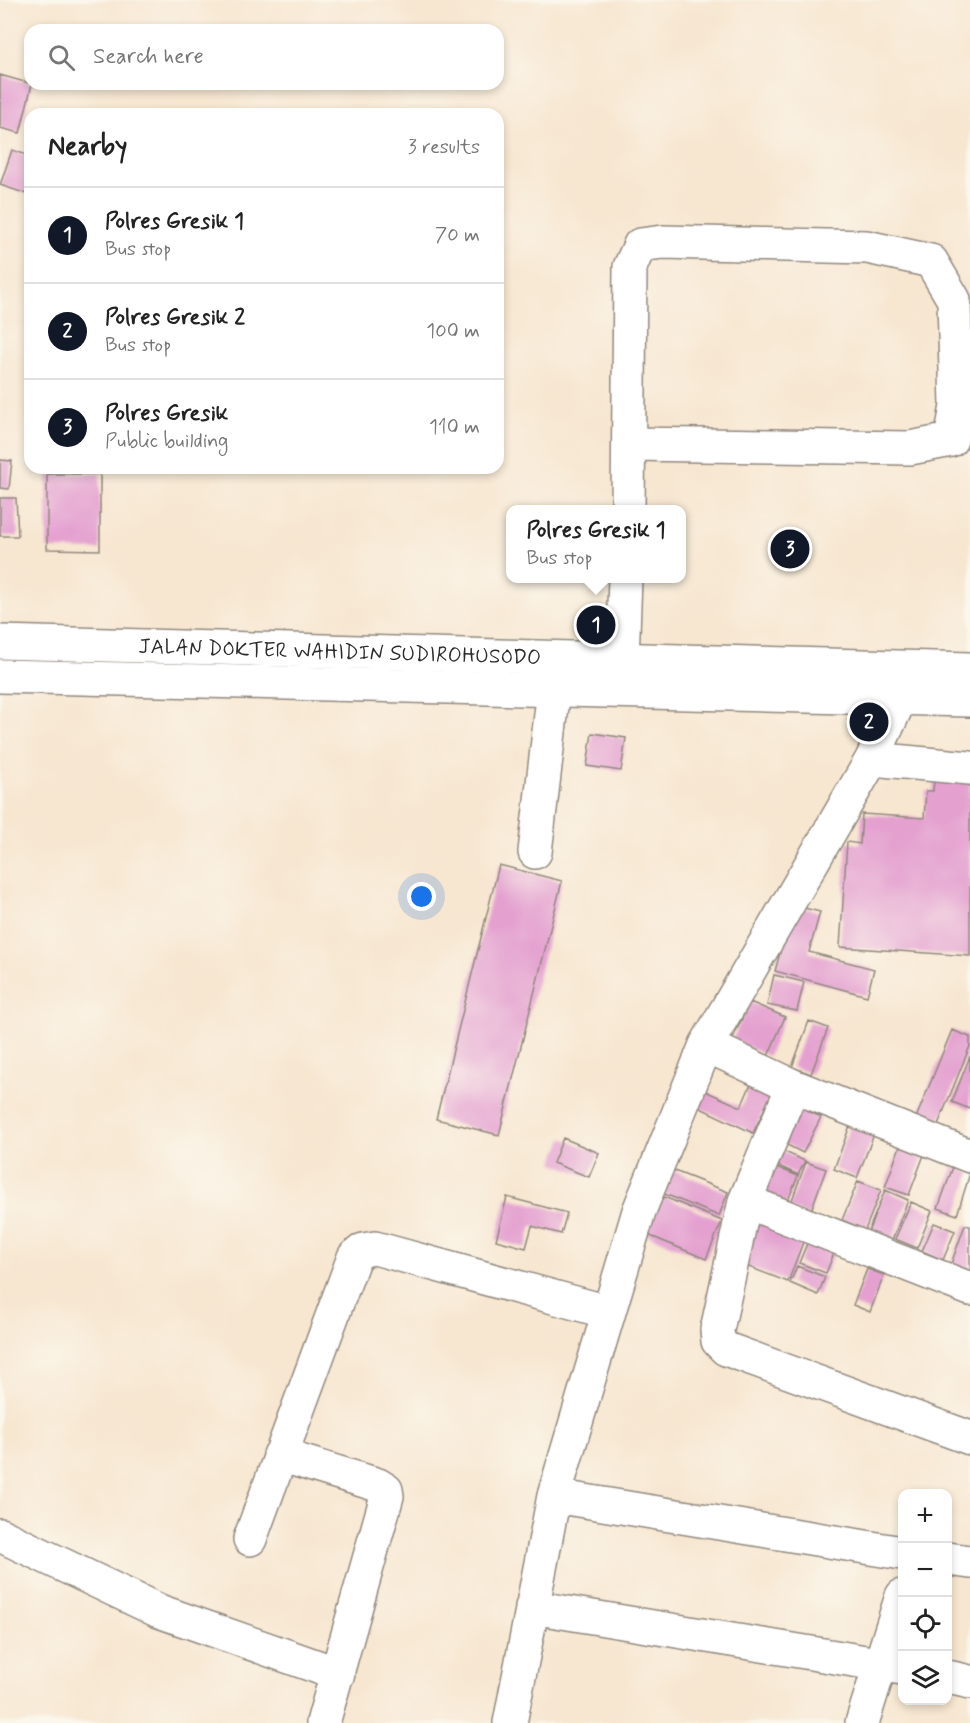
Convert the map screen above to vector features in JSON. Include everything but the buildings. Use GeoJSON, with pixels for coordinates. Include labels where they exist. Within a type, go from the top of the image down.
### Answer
{"type":"FeatureCollection","features":[{"type":"Feature","properties":{"kind":"main road"},"geometry":{"type":"LineString","coordinates":[[628,505],[630,267],[640,245],[663,242],[867,247],[931,261],[954,300],[957,406],[951,440],[910,448],[630,444]]}},
{"type":"Feature","properties":{"kind":"main road"},"geometry":{"type":"LineString","coordinates":[[622,675],[625,583]]}},
{"type":"Feature","properties":{"kind":"main road","name":"JALAN DOKTER WAHIDIN SUDIROHUSODO"},"geometry":{"type":"LineString","coordinates":[[0,642],[622,675],[901,698],[970,700]]}},
{"type":"Feature","properties":{"kind":"main road","name":"JALAN DOKTER WAHIDIN SUDIROHUSODO"},"geometry":{"type":"LineString","coordinates":[[0,676],[554,689],[622,675],[970,669]]}},
{"type":"Feature","properties":{"kind":"main road"},"geometry":{"type":"LineString","coordinates":[[535,852],[554,689]]}},
{"type":"Feature","properties":{"kind":"main road"},"geometry":{"type":"LineString","coordinates":[[510,1723],[554,1496],[639,1211],[706,1045],[872,759],[901,698]]}},
{"type":"Feature","properties":{"kind":"main road"},"geometry":{"type":"LineString","coordinates":[[872,759],[970,768]]}},
{"type":"Feature","properties":{"kind":"main road"},"geometry":{"type":"LineString","coordinates":[[706,1045],[793,1086],[970,1156]]}},
{"type":"Feature","properties":{"kind":"main road"},"geometry":{"type":"LineString","coordinates":[[793,1086],[745,1201],[717,1330],[718,1341],[726,1349],[970,1438]]}},
{"type":"Feature","properties":{"kind":"main road"},"geometry":{"type":"LineString","coordinates":[[745,1201],[970,1289]]}},
{"type":"Feature","properties":{"kind":"main road"},"geometry":{"type":"LineString","coordinates":[[250,1539],[354,1257],[363,1250],[375,1248],[608,1312]]}},
{"type":"Feature","properties":{"kind":"main road"},"geometry":{"type":"LineString","coordinates":[[280,1455],[378,1485],[386,1490],[387,1497],[323,1723]]}},
{"type":"Feature","properties":{"kind":"main road"},"geometry":{"type":"LineString","coordinates":[[554,1496],[898,1552]]}},
{"type":"Feature","properties":{"kind":"main road"},"geometry":{"type":"LineString","coordinates":[[0,1535],[159,1611],[338,1674]]}},
{"type":"Feature","properties":{"kind":"main road"},"geometry":{"type":"LineString","coordinates":[[952,1560],[970,1562]]}},
{"type":"Feature","properties":{"kind":"main road"},"geometry":{"type":"LineString","coordinates":[[862,1723],[892,1665],[903,1597]]}},
{"type":"Feature","properties":{"kind":"main road"},"geometry":{"type":"LineString","coordinates":[[532,1607],[892,1665]]}},
{"type":"Feature","properties":{"kind":"main road"},"geometry":{"type":"LineString","coordinates":[[952,1678],[970,1682]]}},
{"type":"Feature","properties":{"kind":"place","name":"Polres Gresik"},"geometry":{"type":"Point","coordinates":[790,549]}},
{"type":"Feature","properties":{"kind":"place","name":"Polres Gresik 1"},"geometry":{"type":"Point","coordinates":[596,625]}},
{"type":"Feature","properties":{"kind":"place","name":"Polres Gresik 2"},"geometry":{"type":"Point","coordinates":[869,722]}}]}
